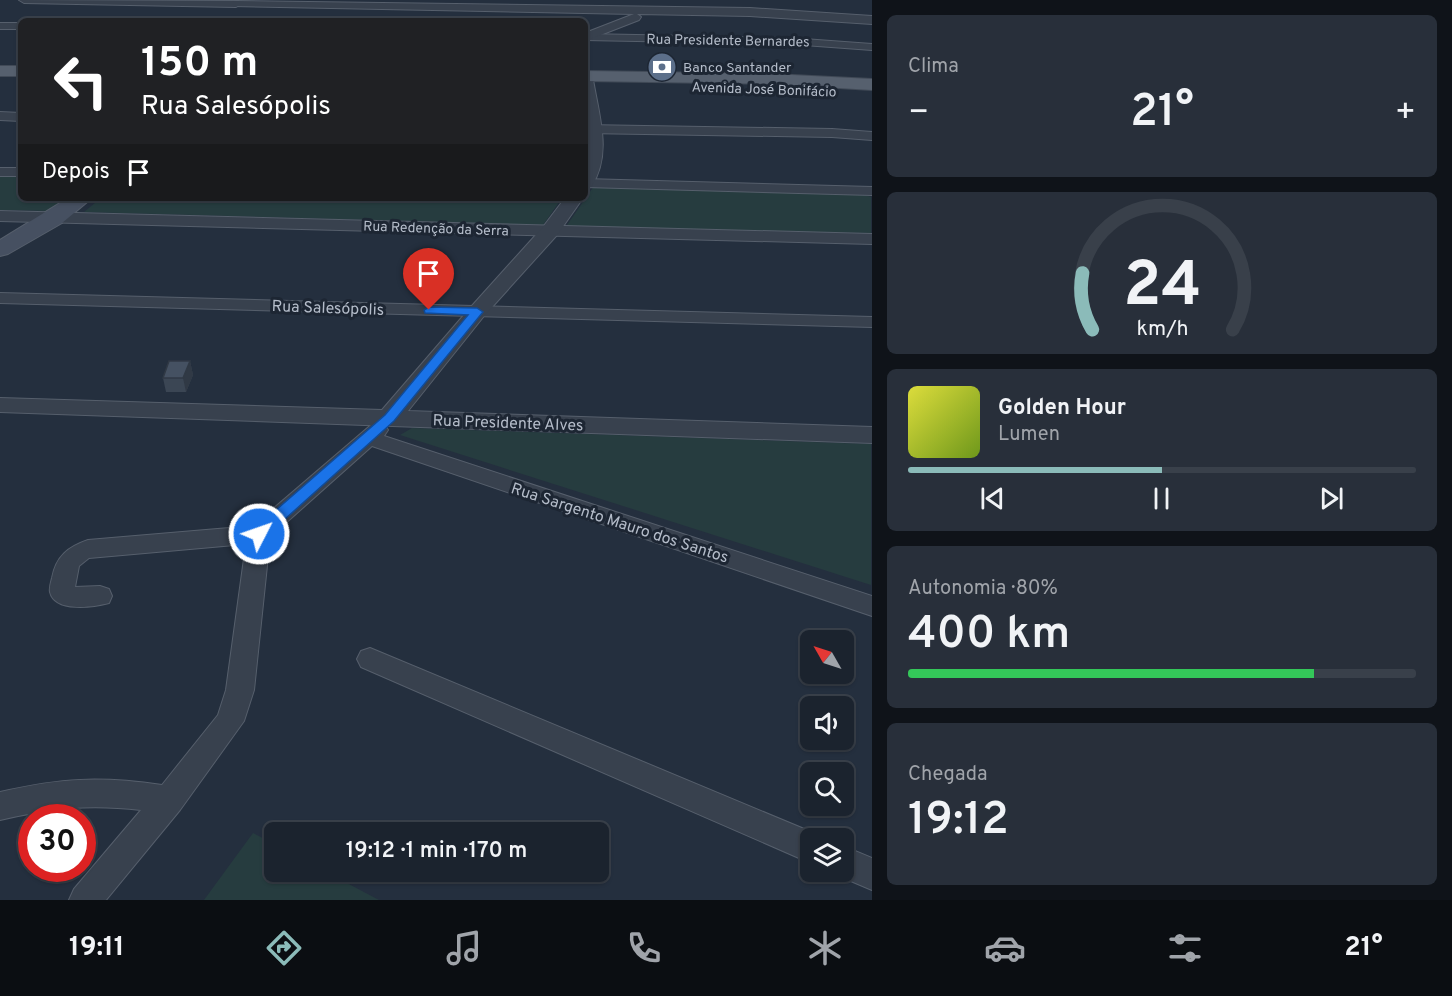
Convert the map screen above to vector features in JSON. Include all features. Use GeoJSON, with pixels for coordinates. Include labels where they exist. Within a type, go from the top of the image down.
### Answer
{"type":"FeatureCollection","features":[{"type":"Feature","properties":{"kind":"main road"},"geometry":{"type":"LineString","coordinates":[[0,63],[18,63]]}},
{"type":"Feature","properties":{"kind":"main road"},"geometry":{"type":"LineString","coordinates":[[0,70],[18,71]]}},
{"type":"Feature","properties":{"kind":"main road","name":"Avenida José Bonifácio"},"geometry":{"type":"LineString","coordinates":[[588,79],[772,79],[872,86]]}},
{"type":"Feature","properties":{"kind":"main road","name":"Avenida José Bonifácio"},"geometry":{"type":"LineString","coordinates":[[588,79],[872,94]]}},
{"type":"Feature","properties":{"kind":"main road"},"geometry":{"type":"LineString","coordinates":[[0,249],[54,218],[78,201]]}},
{"type":"Feature","properties":{"kind":"street"},"geometry":{"type":"LineString","coordinates":[[24,0],[237,4],[652,6],[872,20]]}},
{"type":"Feature","properties":{"kind":"street"},"geometry":{"type":"LineString","coordinates":[[588,36],[652,6]]}},
{"type":"Feature","properties":{"kind":"street"},"geometry":{"type":"LineString","coordinates":[[0,26],[18,26]]}},
{"type":"Feature","properties":{"kind":"street","name":"Rua Presidente Bernardes"},"geometry":{"type":"LineString","coordinates":[[588,37],[790,41],[872,47]]}},
{"type":"Feature","properties":{"kind":"street"},"geometry":{"type":"LineString","coordinates":[[0,117],[18,117]]}},
{"type":"Feature","properties":{"kind":"street"},"geometry":{"type":"LineString","coordinates":[[588,178],[594,161],[589,129],[832,133],[872,136]]}},
{"type":"Feature","properties":{"kind":"street"},"geometry":{"type":"LineString","coordinates":[[0,172],[18,172]]}},
{"type":"Feature","properties":{"kind":"street"},"geometry":{"type":"LineString","coordinates":[[588,183],[872,191]]}},
{"type":"Feature","properties":{"kind":"street"},"geometry":{"type":"LineString","coordinates":[[100,596],[70,597],[62,591],[67,563],[79,551],[254,534],[369,438],[389,418],[477,312],[550,231],[572,201]]}},
{"type":"Feature","properties":{"kind":"street","name":"Rua Redenção da Serra"},"geometry":{"type":"LineString","coordinates":[[0,216],[872,239]]}},
{"type":"Feature","properties":{"kind":"street","name":"Rua Salesópolis"},"geometry":{"type":"LineString","coordinates":[[0,298],[872,322]]}},
{"type":"Feature","properties":{"kind":"street","name":"Rua Presidente Alves"},"geometry":{"type":"LineString","coordinates":[[0,405],[872,435]]}},
{"type":"Feature","properties":{"kind":"street","name":"Rua Sargento Mauro dos Santos"},"geometry":{"type":"LineString","coordinates":[[369,438],[872,606]]}},
{"type":"Feature","properties":{"kind":"street"},"geometry":{"type":"LineString","coordinates":[[85,900],[169,800],[230,721],[240,690],[254,534]]}},
{"type":"Feature","properties":{"kind":"street"},"geometry":{"type":"LineString","coordinates":[[370,659],[800,843]]}},
{"type":"Feature","properties":{"kind":"street"},"geometry":{"type":"LineString","coordinates":[[0,807],[53,794],[85,792],[119,793],[169,800]]}},
{"type":"Feature","properties":{"kind":"street"},"geometry":{"type":"LineString","coordinates":[[854,867],[872,874]]}},
{"type":"Feature","properties":{"kind":"green space"},"geometry":{"type":"Polygon","coordinates":[[[0,175],[18,176],[18,201],[64,201],[49,211],[0,210],[0,175]]]}},
{"type":"Feature","properties":{"kind":"green space"},"geometry":{"type":"Polygon","coordinates":[[[594,186],[858,193],[871,197],[871,233],[565,228],[584,201],[588,201],[588,195],[594,186]]]}},
{"type":"Feature","properties":{"kind":"green space"},"geometry":{"type":"Polygon","coordinates":[[[97,201],[560,201],[543,225],[84,212],[97,201]]]}},
{"type":"Feature","properties":{"kind":"green space"},"geometry":{"type":"Polygon","coordinates":[[[412,428],[871,444],[871,585],[400,435],[412,428]]]}},
{"type":"Feature","properties":{"kind":"green space"},"geometry":{"type":"Polygon","coordinates":[[[253,833],[264,839],[264,882],[345,882],[379,900],[204,900],[253,833]]]}},
{"type":"Feature","properties":{"kind":"building"},"geometry":{"type":"Polygon","coordinates":[[[169,361],[190,361],[183,378],[163,378],[169,361]]]}},
{"type":"Feature","properties":{"kind":"place","name":"Banco Santander"},"geometry":{"type":"Point","coordinates":[662,67]}},
{"type":"Feature","properties":{"kind":"route"},"geometry":{"type":"LineString","coordinates":[[259,534],[389,418],[477,312],[429,310]]}}]}
